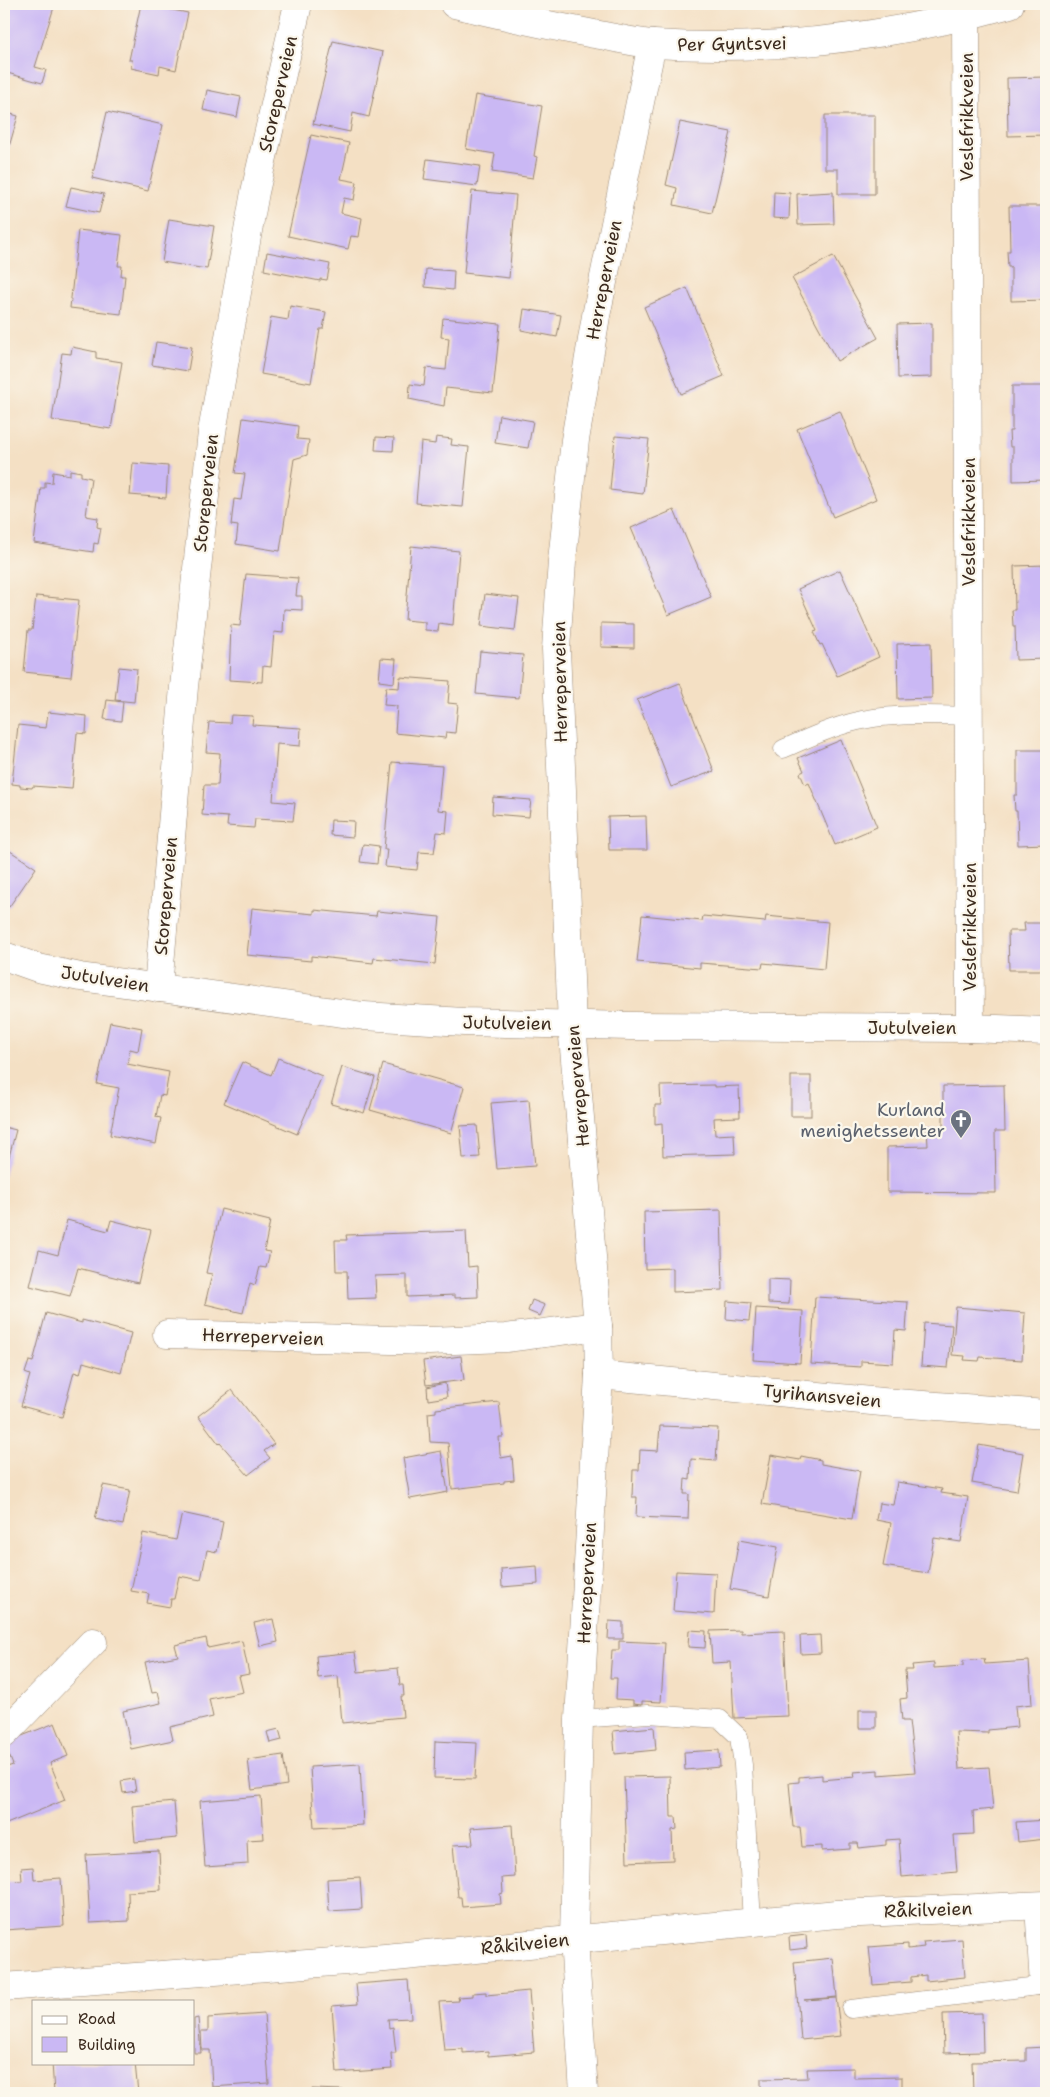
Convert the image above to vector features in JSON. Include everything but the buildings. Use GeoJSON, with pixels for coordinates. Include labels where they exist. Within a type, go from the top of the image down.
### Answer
{"type":"FeatureCollection","features":[{"type":"Feature","properties":{"kind":"street","name":"Storeperveien"},"geometry":{"type":"LineString","coordinates":[[158,988],[184,687],[212,432],[255,192],[298,4]]}},
{"type":"Feature","properties":{"kind":"street","name":"Per Gyntsvei"},"geometry":{"type":"LineString","coordinates":[[454,4],[525,21],[652,44],[726,46],[796,43],[868,34],[966,16],[1010,4]]}},
{"type":"Feature","properties":{"kind":"street","name":"Veslefrikkveien"},"geometry":{"type":"LineString","coordinates":[[966,16],[970,1028]]}},
{"type":"Feature","properties":{"kind":"street","name":"Herreperveien"},"geometry":{"type":"LineString","coordinates":[[584,2093],[574,1939],[579,1719],[599,1375],[598,1326],[572,1025],[556,649],[562,561],[575,440],[596,316],[652,44]]}},
{"type":"Feature","properties":{"kind":"street","name":"Jutulveien"},"geometry":{"type":"LineString","coordinates":[[4,956],[38,968],[80,977],[364,1016],[464,1022],[572,1025],[970,1028],[1046,1031]]}},
{"type":"Feature","properties":{"kind":"street","name":"Herreperveien"},"geometry":{"type":"LineString","coordinates":[[167,1334],[429,1341],[506,1338],[598,1326]]}},
{"type":"Feature","properties":{"kind":"street","name":"Tyrihansveien"},"geometry":{"type":"LineString","coordinates":[[599,1375],[882,1402],[1046,1414]]}},
{"type":"Feature","properties":{"kind":"street"},"geometry":{"type":"LineString","coordinates":[[4,1734],[92,1642]]}},
{"type":"Feature","properties":{"kind":"street","name":"Råkilveien"},"geometry":{"type":"LineString","coordinates":[[4,1987],[385,1958],[837,1914],[1040,1906]]}},
{"type":"Feature","properties":{"kind":"lane"},"geometry":{"type":"LineString","coordinates":[[783,749],[828,730],[860,720],[945,715],[969,716]]}},
{"type":"Feature","properties":{"kind":"lane"},"geometry":{"type":"LineString","coordinates":[[579,1719],[648,1714],[720,1719],[739,1737],[743,1765],[752,1922]]}},
{"type":"Feature","properties":{"kind":"lane"},"geometry":{"type":"LineString","coordinates":[[851,2009],[1042,1985],[1040,1906]]}},
{"type":"Feature","properties":{"kind":"place","name":"Kurland menighetssenter"},"geometry":{"type":"Point","coordinates":[961,1139]}}]}
